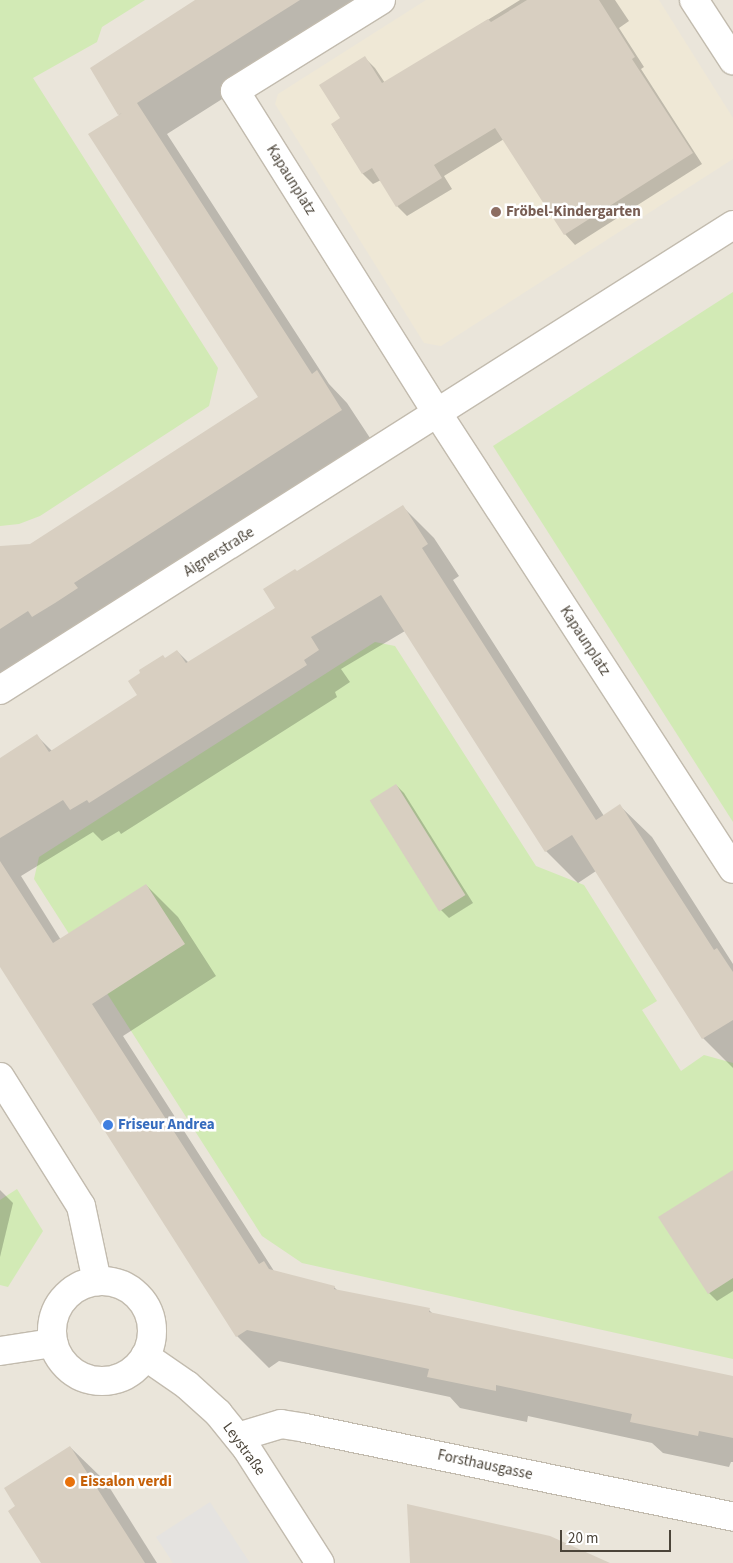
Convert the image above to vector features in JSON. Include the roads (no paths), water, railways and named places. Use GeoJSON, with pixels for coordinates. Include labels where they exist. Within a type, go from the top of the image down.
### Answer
{"type":"FeatureCollection","features":[{"type":"Feature","properties":{"kind":"street","name":"Kapaunplatz"},"geometry":{"type":"LineString","coordinates":[[381,0],[235,91],[438,414],[733,868]]}},
{"type":"Feature","properties":{"kind":"street"},"geometry":{"type":"LineString","coordinates":[[694,0],[733,60]]}},
{"type":"Feature","properties":{"kind":"street"},"geometry":{"type":"LineString","coordinates":[[438,414],[733,225]]}},
{"type":"Feature","properties":{"kind":"street","name":"Aignerstraße"},"geometry":{"type":"LineString","coordinates":[[0,690],[438,414]]}},
{"type":"Feature","properties":{"kind":"street"},"geometry":{"type":"LineString","coordinates":[[0,1077],[81,1206],[97,1281]]}},
{"type":"Feature","properties":{"kind":"street"},"geometry":{"type":"LineString","coordinates":[[97,1281],[112,1282],[126,1287],[144,1305],[152,1328],[150,1343],[145,1356],[128,1373],[117,1378],[94,1380],[73,1372],[60,1359],[53,1343],[52,1328],[54,1314],[68,1294],[82,1285],[97,1281]]}},
{"type":"Feature","properties":{"kind":"street"},"geometry":{"type":"LineString","coordinates":[[0,1351],[53,1343]]}},
{"type":"Feature","properties":{"kind":"street","name":"Leystraße"},"geometry":{"type":"LineString","coordinates":[[145,1356],[187,1385],[218,1413],[238,1437],[320,1563]]}},
{"type":"Feature","properties":{"kind":"street","name":"Forsthausgasse"},"geometry":{"type":"LineString","coordinates":[[238,1437],[281,1424],[733,1517]]}},
{"type":"Feature","properties":{"kind":"place","name":"Fröbel-Kindergarten"},"geometry":{"type":"Point","coordinates":[496,212]}},
{"type":"Feature","properties":{"kind":"place","name":"Friseur Andrea"},"geometry":{"type":"Point","coordinates":[108,1125]}},
{"type":"Feature","properties":{"kind":"place","name":"Eissalon verdi"},"geometry":{"type":"Point","coordinates":[70,1482]}}]}
